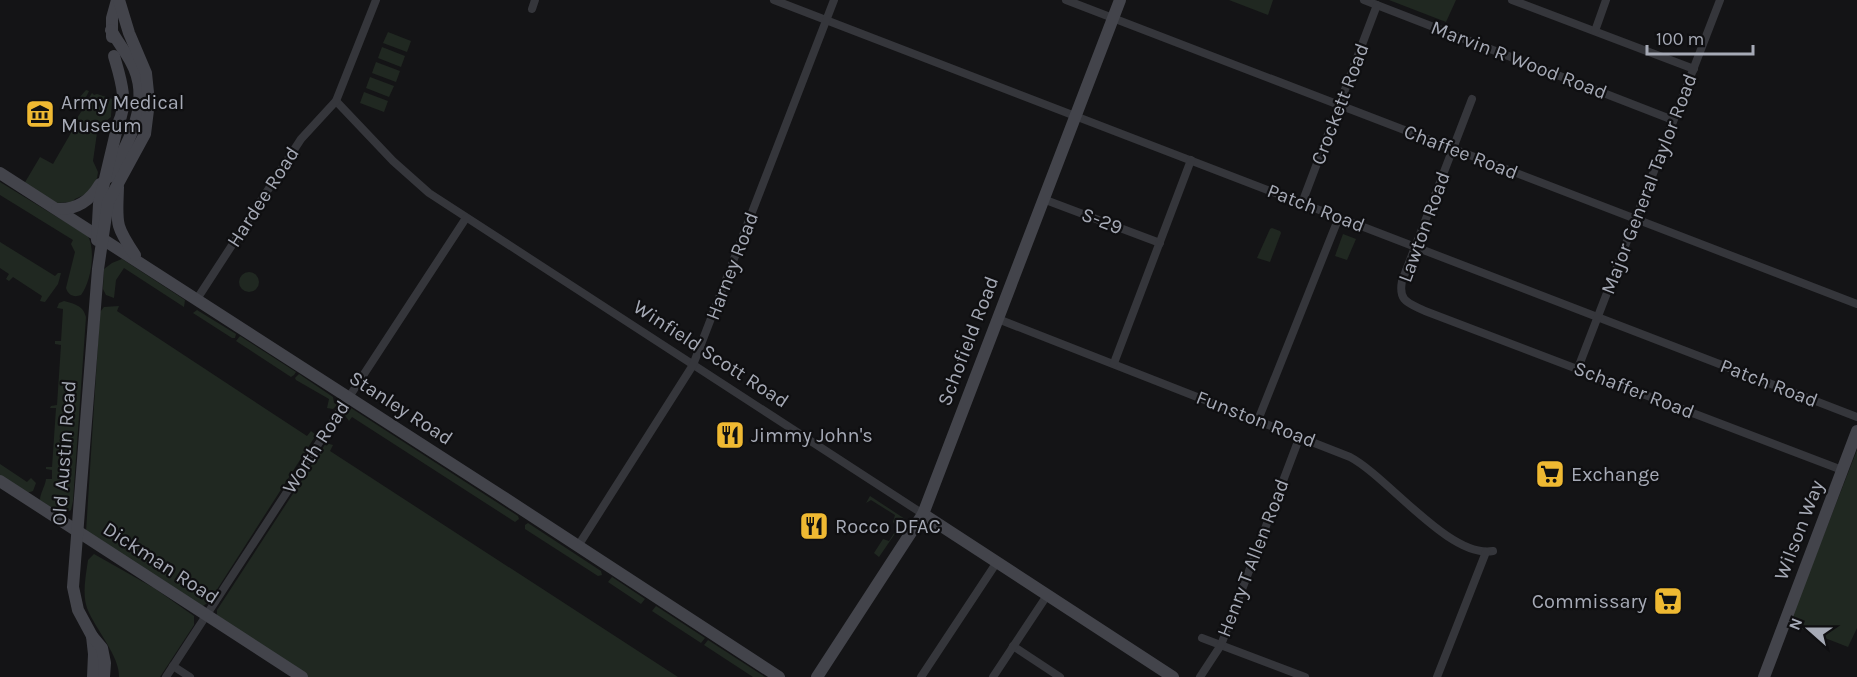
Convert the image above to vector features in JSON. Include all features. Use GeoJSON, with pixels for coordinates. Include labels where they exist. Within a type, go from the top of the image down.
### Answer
{"type":"FeatureCollection","features":[{"type":"Feature","properties":{"kind":"street"},"geometry":{"type":"LineString","coordinates":[[101,192],[128,142],[134,124],[132,80],[119,55],[111,30],[118,0]]}},
{"type":"Feature","properties":{"kind":"street"},"geometry":{"type":"LineString","coordinates":[[100,236],[108,202],[145,134],[149,102],[146,74],[118,0]]}},
{"type":"Feature","properties":{"kind":"street"},"geometry":{"type":"LineString","coordinates":[[336,101],[376,0]]}},
{"type":"Feature","properties":{"kind":"street","name":"Patch Road"},"geometry":{"type":"LineString","coordinates":[[774,0],[1857,417]]}},
{"type":"Feature","properties":{"kind":"street","name":"Harney Road"},"geometry":{"type":"LineString","coordinates":[[578,546],[693,366],[834,0]]}},
{"type":"Feature","properties":{"kind":"street","name":"Chaffee Road"},"geometry":{"type":"LineString","coordinates":[[1066,0],[1857,303]]}},
{"type":"Feature","properties":{"kind":"street","name":"Schofield Road"},"geometry":{"type":"LineString","coordinates":[[817,677],[923,514],[1120,0]]}},
{"type":"Feature","properties":{"kind":"street","name":"Marvin R Wood Road"},"geometry":{"type":"LineString","coordinates":[[1364,0],[1673,120]]}},
{"type":"Feature","properties":{"kind":"street"},"geometry":{"type":"LineString","coordinates":[[1512,0],[1694,69]]}},
{"type":"Feature","properties":{"kind":"street"},"geometry":{"type":"LineString","coordinates":[[1594,31],[1606,0]]}},
{"type":"Feature","properties":{"kind":"street","name":"Major General Taylor Road"},"geometry":{"type":"LineString","coordinates":[[1578,368],[1720,0]]}},
{"type":"Feature","properties":{"kind":"street","name":"Crockett Road"},"geometry":{"type":"LineString","coordinates":[[1302,202],[1377,5]]}},
{"type":"Feature","properties":{"kind":"street"},"geometry":{"type":"LineString","coordinates":[[100,236],[101,192],[118,123],[119,55]]}},
{"type":"Feature","properties":{"kind":"street","name":"Lawton Road"},"geometry":{"type":"LineString","coordinates":[[1425,310],[1408,302],[1401,293],[1402,281],[1472,99]]}},
{"type":"Feature","properties":{"kind":"street","name":"Winfield Scott Road"},"geometry":{"type":"LineString","coordinates":[[336,101],[411,179],[466,218],[1173,677]]}},
{"type":"Feature","properties":{"kind":"street","name":"Hardee Road"},"geometry":{"type":"LineString","coordinates":[[197,299],[301,139],[336,101]]}},
{"type":"Feature","properties":{"kind":"street"},"geometry":{"type":"LineString","coordinates":[[1114,363],[1191,160]]}},
{"type":"Feature","properties":{"kind":"street"},"geometry":{"type":"LineString","coordinates":[[57,208],[76,206],[86,201],[106,172]]}},
{"type":"Feature","properties":{"kind":"street","name":"Stanley Road"},"geometry":{"type":"LineString","coordinates":[[0,173],[779,677]]}},
{"type":"Feature","properties":{"kind":"street"},"geometry":{"type":"LineString","coordinates":[[119,180],[116,215],[118,226],[133,257]]}},
{"type":"Feature","properties":{"kind":"street","name":"S-29"},"geometry":{"type":"LineString","coordinates":[[1043,199],[1161,243]]}},
{"type":"Feature","properties":{"kind":"street"},"geometry":{"type":"LineString","coordinates":[[1258,420],[1339,217]]}},
{"type":"Feature","properties":{"kind":"street","name":"Worth Road"},"geometry":{"type":"LineString","coordinates":[[166,677],[466,218]]}},
{"type":"Feature","properties":{"kind":"street","name":"Old Austin Road"},"geometry":{"type":"LineString","coordinates":[[100,236],[73,593],[78,610],[104,654],[104,677]]}},
{"type":"Feature","properties":{"kind":"street"},"geometry":{"type":"LineString","coordinates":[[97,273],[108,260],[117,255],[133,257]]}},
{"type":"Feature","properties":{"kind":"street","name":"Schaffer Road"},"geometry":{"type":"LineString","coordinates":[[1425,310],[1842,470]]}},
{"type":"Feature","properties":{"kind":"street","name":"Funston Road"},"geometry":{"type":"LineString","coordinates":[[998,319],[1300,436],[1363,464],[1440,531],[1456,542],[1490,552],[1437,677]]}},
{"type":"Feature","properties":{"kind":"street","name":"Wilson Way"},"geometry":{"type":"LineString","coordinates":[[1764,677],[1857,431]]}},
{"type":"Feature","properties":{"kind":"street","name":"Henry T Allen Road"},"geometry":{"type":"LineString","coordinates":[[1200,677],[1221,645],[1300,436]]}},
{"type":"Feature","properties":{"kind":"street","name":"Dickman Road"},"geometry":{"type":"LineString","coordinates":[[0,481],[302,677]]}},
{"type":"Feature","properties":{"kind":"street"},"geometry":{"type":"LineString","coordinates":[[921,677],[997,562]]}},
{"type":"Feature","properties":{"kind":"street"},"geometry":{"type":"LineString","coordinates":[[993,677],[1047,594]]}},
{"type":"Feature","properties":{"kind":"street","name":"Old Austin Road"},"geometry":{"type":"LineString","coordinates":[[92,636],[93,677]]}},
{"type":"Feature","properties":{"kind":"street"},"geometry":{"type":"LineString","coordinates":[[1202,638],[1305,677]]}},
{"type":"Feature","properties":{"kind":"street"},"geometry":{"type":"LineString","coordinates":[[1013,646],[1060,677]]}},
{"type":"Feature","properties":{"kind":"street"},"geometry":{"type":"LineString","coordinates":[[173,666],[190,677]]}},
{"type":"Feature","properties":{"kind":"shaded area"},"geometry":{"type":"Polygon","coordinates":[[[1229,0],[1273,0],[1268,15],[1229,0]]]}},
{"type":"Feature","properties":{"kind":"shaded area"},"geometry":{"type":"Polygon","coordinates":[[[1389,0],[1456,0],[1446,22],[1389,0]]]}},
{"type":"Feature","properties":{"kind":"shaded area"},"geometry":{"type":"Polygon","coordinates":[[[388,32],[411,41],[407,52],[383,43],[388,32]]]}},
{"type":"Feature","properties":{"kind":"shaded area"},"geometry":{"type":"Polygon","coordinates":[[[382,47],[405,56],[401,67],[378,58],[382,47]]]}},
{"type":"Feature","properties":{"kind":"shaded area"},"geometry":{"type":"Polygon","coordinates":[[[376,62],[400,71],[396,82],[372,73],[376,62]]]}},
{"type":"Feature","properties":{"kind":"shaded area"},"geometry":{"type":"Polygon","coordinates":[[[370,77],[394,86],[389,97],[366,88],[370,77]]]}},
{"type":"Feature","properties":{"kind":"shaded area"},"geometry":{"type":"Polygon","coordinates":[[[86,90],[89,91],[86,97],[89,98],[92,93],[112,99],[111,117],[99,127],[97,133],[93,161],[98,172],[97,178],[88,193],[72,202],[57,203],[24,184],[40,157],[53,164],[75,126],[73,124],[87,103],[80,97],[86,90]]]}},
{"type":"Feature","properties":{"kind":"shaded area"},"geometry":{"type":"Polygon","coordinates":[[[364,92],[388,101],[384,112],[360,103],[364,92]]]}},
{"type":"Feature","properties":{"kind":"shaded area"},"geometry":{"type":"Polygon","coordinates":[[[0,182],[88,236],[92,258],[87,282],[81,295],[72,295],[66,288],[75,252],[71,244],[73,240],[0,195],[0,182]]]}},
{"type":"Feature","properties":{"kind":"shaded area"},"geometry":{"type":"Polygon","coordinates":[[[1272,228],[1281,233],[1270,262],[1257,258],[1272,228]]]}},
{"type":"Feature","properties":{"kind":"shaded area"},"geometry":{"type":"Polygon","coordinates":[[[1343,234],[1356,239],[1347,260],[1335,256],[1343,234]]]}},
{"type":"Feature","properties":{"kind":"shaded area"},"geometry":{"type":"Polygon","coordinates":[[[0,242],[55,276],[61,273],[58,284],[45,302],[40,301],[42,296],[13,277],[9,281],[6,279],[9,274],[0,268],[0,242]]]}},
{"type":"Feature","properties":{"kind":"shaded area"},"geometry":{"type":"Polygon","coordinates":[[[122,259],[185,300],[184,307],[124,268],[116,280],[114,298],[106,295],[103,289],[104,269],[122,259]]]}},
{"type":"Feature","properties":{"kind":"shaded area"},"geometry":{"type":"Polygon","coordinates":[[[249,272],[256,275],[259,282],[256,289],[249,292],[242,289],[239,282],[242,275],[249,272]]]}},
{"type":"Feature","properties":{"kind":"shaded area"},"geometry":{"type":"Polygon","coordinates":[[[64,301],[80,307],[86,317],[73,501],[71,510],[63,515],[40,500],[46,479],[52,479],[52,470],[46,467],[52,467],[56,408],[50,408],[57,405],[61,345],[55,344],[55,341],[61,341],[63,309],[57,308],[59,303],[64,301]]]}},
{"type":"Feature","properties":{"kind":"shaded area"},"geometry":{"type":"Polygon","coordinates":[[[119,306],[117,311],[307,436],[311,431],[316,435],[209,602],[203,606],[86,532],[100,312],[104,307],[119,306]]]}},
{"type":"Feature","properties":{"kind":"shaded area"},"geometry":{"type":"Polygon","coordinates":[[[197,310],[236,334],[235,338],[193,313],[197,310]]]}},
{"type":"Feature","properties":{"kind":"shaded area"},"geometry":{"type":"Polygon","coordinates":[[[240,336],[296,372],[294,375],[291,377],[236,341],[240,336]]]}},
{"type":"Feature","properties":{"kind":"shaded area"},"geometry":{"type":"Polygon","coordinates":[[[299,374],[333,397],[337,405],[333,409],[327,408],[329,399],[296,380],[299,374]]]}},
{"type":"Feature","properties":{"kind":"shaded area"},"geometry":{"type":"Polygon","coordinates":[[[351,408],[518,516],[519,519],[515,522],[352,417],[349,421],[344,414],[351,408]]]}},
{"type":"Feature","properties":{"kind":"shaded area"},"geometry":{"type":"Polygon","coordinates":[[[326,443],[333,445],[330,451],[678,677],[307,677],[217,615],[217,610],[326,443]]]}},
{"type":"Feature","properties":{"kind":"shaded area"},"geometry":{"type":"Polygon","coordinates":[[[1857,450],[1857,628],[1848,647],[1789,624],[1857,450]]]}},
{"type":"Feature","properties":{"kind":"shaded area"},"geometry":{"type":"Polygon","coordinates":[[[0,464],[27,482],[31,478],[36,483],[33,491],[27,493],[0,476],[0,464]]]}},
{"type":"Feature","properties":{"kind":"shaded area"},"geometry":{"type":"Polygon","coordinates":[[[870,496],[905,519],[879,557],[874,553],[883,539],[889,541],[898,527],[893,522],[895,515],[871,500],[866,503],[870,496]]]}},
{"type":"Feature","properties":{"kind":"shaded area"},"geometry":{"type":"Polygon","coordinates":[[[528,523],[601,571],[602,575],[598,576],[525,529],[528,523]]]}},
{"type":"Feature","properties":{"kind":"shaded area"},"geometry":{"type":"Polygon","coordinates":[[[94,554],[154,588],[194,616],[194,625],[160,677],[119,677],[116,660],[87,608],[85,584],[88,560],[94,554]]]}},
{"type":"Feature","properties":{"kind":"shaded area"},"geometry":{"type":"Polygon","coordinates":[[[612,577],[645,599],[641,604],[608,582],[612,577]]]}},
{"type":"Feature","properties":{"kind":"shaded area"},"geometry":{"type":"Polygon","coordinates":[[[656,606],[705,638],[701,643],[652,611],[656,606]]]}},
{"type":"Feature","properties":{"kind":"shaded area"},"geometry":{"type":"Polygon","coordinates":[[[708,640],[765,677],[753,677],[704,645],[708,640]]]}},
{"type":"Feature","properties":{"kind":"place","name":"Army Medical Museum"},"geometry":{"type":"Point","coordinates":[40,114]}},
{"type":"Feature","properties":{"kind":"place","name":"Jimmy John's"},"geometry":{"type":"Point","coordinates":[730,435]}},
{"type":"Feature","properties":{"kind":"place","name":"Exchange"},"geometry":{"type":"Point","coordinates":[1550,474]}},
{"type":"Feature","properties":{"kind":"place","name":"Rocco DFAC"},"geometry":{"type":"Point","coordinates":[814,526]}},
{"type":"Feature","properties":{"kind":"place","name":"Commissary"},"geometry":{"type":"Point","coordinates":[1668,601]}}]}
